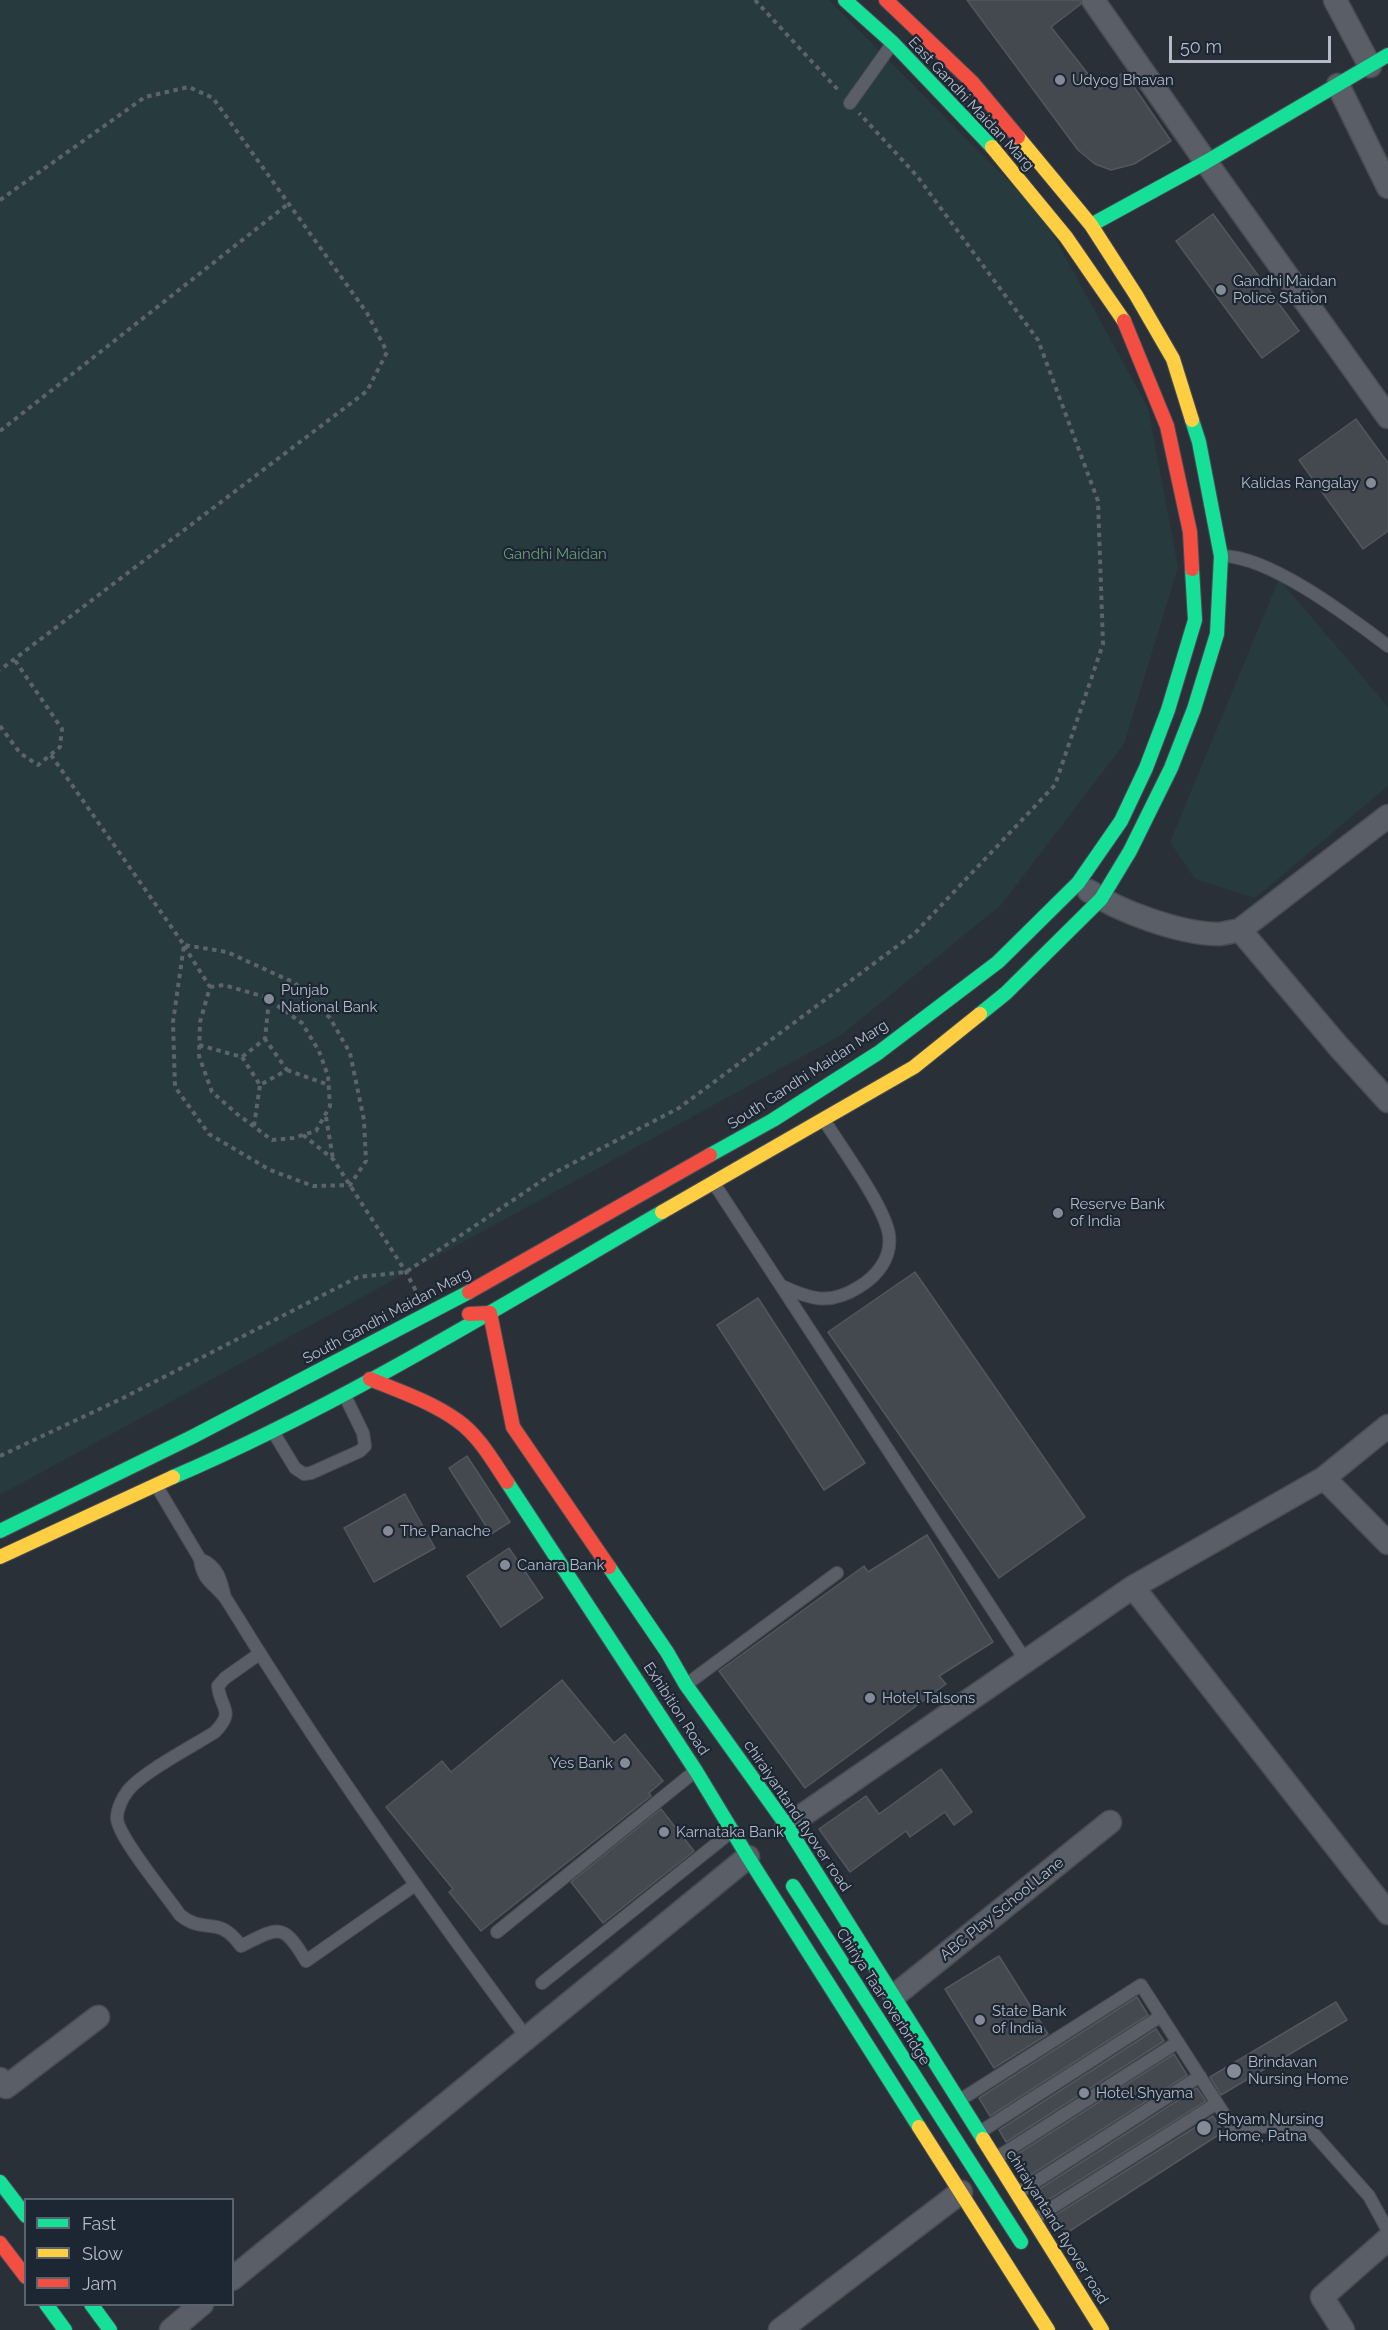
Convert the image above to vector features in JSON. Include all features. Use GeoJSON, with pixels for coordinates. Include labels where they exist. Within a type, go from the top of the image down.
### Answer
{"type":"FeatureCollection","features":[{"type":"Feature","properties":{"kind":"main road","name":"East Gandhi Maidan Marg"},"geometry":{"type":"LineString","coordinates":[[845,0],[893,43],[984,138],[1066,237]]}},
{"type":"Feature","properties":{"kind":"main road"},"geometry":{"type":"LineString","coordinates":[[0,1557],[155,1484],[226,1454],[410,1359],[914,1067],[1006,993],[1101,899],[1140,830],[1171,768],[1194,709],[1217,634],[1206,559],[1198,442],[1173,359],[1136,295],[1091,225],[972,82],[912,22],[886,0]]}},
{"type":"Feature","properties":{"kind":"main road"},"geometry":{"type":"LineString","coordinates":[[1091,225],[1206,162],[1379,61]]}},
{"type":"Feature","properties":{"kind":"main road","name":"South Gandhi Maidan Marg"},"geometry":{"type":"LineString","coordinates":[[0,1531],[192,1437],[428,1316],[773,1120],[878,1053],[998,962],[1078,883],[1121,821],[1146,768],[1168,710],[1195,620],[1206,559],[1190,532],[1167,426],[1126,323],[1066,237]]}},
{"type":"Feature","properties":{"kind":"main road"},"geometry":{"type":"LineString","coordinates":[[428,1316],[490,1313]]}},
{"type":"Feature","properties":{"kind":"main road","name":"chiraiyantand flyover road"},"geometry":{"type":"LineString","coordinates":[[490,1313],[513,1427],[667,1652],[686,1685],[787,1826],[1102,2330]]}},
{"type":"Feature","properties":{"kind":"main road","name":"Exhibition Road"},"geometry":{"type":"LineString","coordinates":[[370,1379],[433,1406],[459,1421],[480,1442],[696,1770],[905,2108],[1048,2330]]}},
{"type":"Feature","properties":{"kind":"main road"},"geometry":{"type":"LineString","coordinates":[[630,1669],[659,1674],[667,1652]]}},
{"type":"Feature","properties":{"kind":"main road","name":"Chiriya Taar overbridge"},"geometry":{"type":"LineString","coordinates":[[787,1877],[1027,2252]]}},
{"type":"Feature","properties":{"kind":"main road"},"geometry":{"type":"LineString","coordinates":[[0,2182],[24,2213]]}},
{"type":"Feature","properties":{"kind":"main road"},"geometry":{"type":"LineString","coordinates":[[0,2243],[24,2274]]}},
{"type":"Feature","properties":{"kind":"main road"},"geometry":{"type":"LineString","coordinates":[[47,2306],[65,2330]]}},
{"type":"Feature","properties":{"kind":"main road"},"geometry":{"type":"LineString","coordinates":[[92,2306],[110,2330]]}},
{"type":"Feature","properties":{"kind":"street"},"geometry":{"type":"LineString","coordinates":[[1092,0],[1388,417]]}},
{"type":"Feature","properties":{"kind":"street"},"geometry":{"type":"LineString","coordinates":[[1335,0],[1379,61]]}},
{"type":"Feature","properties":{"kind":"street"},"geometry":{"type":"LineString","coordinates":[[1338,85],[1388,187]]}},
{"type":"Feature","properties":{"kind":"street"},"geometry":{"type":"LineString","coordinates":[[1078,883],[1101,899],[1126,911],[1189,931],[1219,934],[1240,930],[1388,816]]}},
{"type":"Feature","properties":{"kind":"street"},"geometry":{"type":"LineString","coordinates":[[1240,930],[1338,1046],[1388,1101]]}},
{"type":"Feature","properties":{"kind":"street"},"geometry":{"type":"LineString","coordinates":[[787,1826],[1133,1587],[1324,1478],[1388,1426]]}},
{"type":"Feature","properties":{"kind":"street"},"geometry":{"type":"LineString","coordinates":[[1324,1478],[1388,1543]]}},
{"type":"Feature","properties":{"kind":"street"},"geometry":{"type":"LineString","coordinates":[[1133,1587],[1388,1913]]}},
{"type":"Feature","properties":{"kind":"street","name":"ABC Play School Lane"},"geometry":{"type":"LineString","coordinates":[[894,1996],[1110,1822]]}},
{"type":"Feature","properties":{"kind":"street"},"geometry":{"type":"LineString","coordinates":[[234,2277],[748,1857]]}},
{"type":"Feature","properties":{"kind":"street"},"geometry":{"type":"LineString","coordinates":[[0,2079],[6,2087],[98,2017]]}},
{"type":"Feature","properties":{"kind":"street"},"geometry":{"type":"LineString","coordinates":[[780,2330],[961,2193]]}},
{"type":"Feature","properties":{"kind":"street"},"geometry":{"type":"LineString","coordinates":[[1343,2330],[1322,2297],[1388,2239]]}},
{"type":"Feature","properties":{"kind":"street"},"geometry":{"type":"LineString","coordinates":[[171,2330],[200,2306]]}},
{"type":"Feature","properties":{"kind":"lane"},"geometry":{"type":"LineString","coordinates":[[850,103],[893,43]]}},
{"type":"Feature","properties":{"kind":"lane"},"geometry":{"type":"LineString","coordinates":[[1206,559],[1243,558],[1262,566],[1321,598],[1388,646]]}},
{"type":"Feature","properties":{"kind":"lane"},"geometry":{"type":"LineString","coordinates":[[782,1286],[808,1298],[842,1297],[872,1279],[886,1259],[890,1236],[882,1212],[824,1119]]}},
{"type":"Feature","properties":{"kind":"lane"},"geometry":{"type":"LineString","coordinates":[[700,1162],[1026,1661]]}},
{"type":"Feature","properties":{"kind":"lane"},"geometry":{"type":"LineString","coordinates":[[272,1430],[295,1468],[304,1474],[360,1451],[365,1440],[343,1393]]}},
{"type":"Feature","properties":{"kind":"lane"},"geometry":{"type":"LineString","coordinates":[[155,1484],[200,1559],[202,1572],[211,1585],[225,1598],[259,1654],[415,1885],[527,2038]]}},
{"type":"Feature","properties":{"kind":"lane"},"geometry":{"type":"LineString","coordinates":[[686,1685],[837,1573]]}},
{"type":"Feature","properties":{"kind":"lane"},"geometry":{"type":"LineString","coordinates":[[259,1654],[225,1678],[218,1686],[227,1715],[219,1727],[143,1777],[127,1791],[119,1808],[117,1819],[123,1836],[180,1915],[189,1922],[222,1927],[232,1934],[241,1946],[275,1931],[286,1933],[294,1941],[306,1962],[415,1885]]}},
{"type":"Feature","properties":{"kind":"lane"},"geometry":{"type":"LineString","coordinates":[[497,1932],[696,1770]]}},
{"type":"Feature","properties":{"kind":"lane"},"geometry":{"type":"LineString","coordinates":[[542,1983],[732,1830]]}},
{"type":"Feature","properties":{"kind":"lane"},"geometry":{"type":"LineString","coordinates":[[959,2101],[1141,1986],[1233,2128],[1306,2125],[1369,2196],[1388,2231]]}},
{"type":"Feature","properties":{"kind":"lane"},"geometry":{"type":"LineString","coordinates":[[979,2132],[1161,2016]]}},
{"type":"Feature","properties":{"kind":"lane"},"geometry":{"type":"LineString","coordinates":[[995,2159],[1178,2042]]}},
{"type":"Feature","properties":{"kind":"lane"},"geometry":{"type":"LineString","coordinates":[[1017,2193],[1200,2076]]}},
{"type":"Feature","properties":{"kind":"lane"},"geometry":{"type":"LineString","coordinates":[[1033,2220],[1217,2103]]}},
{"type":"Feature","properties":{"kind":"path"},"geometry":{"type":"LineString","coordinates":[[0,1456],[123,1398],[358,1277],[406,1272],[552,1174],[679,1108],[915,933],[1055,785],[1103,644],[1098,501],[1038,340],[917,176],[755,0]]}},
{"type":"Feature","properties":{"kind":"path"},"geometry":{"type":"LineString","coordinates":[[0,200],[144,97],[189,87],[213,98],[367,313],[387,352],[367,391],[0,670]]}},
{"type":"Feature","properties":{"kind":"path"},"geometry":{"type":"LineString","coordinates":[[0,431],[288,204]]}},
{"type":"Feature","properties":{"kind":"path"},"geometry":{"type":"LineString","coordinates":[[0,726],[20,753],[38,765],[60,747],[62,729],[14,659]]}},
{"type":"Feature","properties":{"kind":"path"},"geometry":{"type":"LineString","coordinates":[[51,755],[184,945],[210,987],[200,1022],[199,1056],[212,1092],[272,1140],[293,1138],[316,1131],[326,1117],[330,1106],[328,1076],[319,1051],[302,1023],[269,999],[224,986],[210,987]]}},
{"type":"Feature","properties":{"kind":"path"},"geometry":{"type":"LineString","coordinates":[[184,945],[172,1022],[175,1087],[209,1134],[270,1170],[313,1186],[350,1185]]}},
{"type":"Feature","properties":{"kind":"path"},"geometry":{"type":"LineString","coordinates":[[184,945],[227,952],[296,983],[330,1018],[350,1053],[364,1120],[366,1161],[350,1185]]}},
{"type":"Feature","properties":{"kind":"path"},"geometry":{"type":"LineString","coordinates":[[269,999],[265,1039],[287,1070],[329,1085]]}},
{"type":"Feature","properties":{"kind":"path"},"geometry":{"type":"LineString","coordinates":[[242,1057],[265,1039]]}},
{"type":"Feature","properties":{"kind":"path"},"geometry":{"type":"LineString","coordinates":[[199,1045],[242,1057],[260,1085],[254,1127]]}},
{"type":"Feature","properties":{"kind":"path"},"geometry":{"type":"LineString","coordinates":[[260,1085],[287,1070]]}},
{"type":"Feature","properties":{"kind":"path"},"geometry":{"type":"LineString","coordinates":[[326,1117],[333,1160]]}},
{"type":"Feature","properties":{"kind":"path"},"geometry":{"type":"LineString","coordinates":[[303,1135],[333,1160],[406,1272],[428,1316]]}},
{"type":"Feature","properties":{"kind":"green space","name":"Gandhi Maidan"},"geometry":{"type":"Polygon","coordinates":[[[0,0],[829,0],[1043,216],[1148,408],[1178,567],[1124,744],[1001,905],[840,1036],[0,1495],[0,0]]]}},
{"type":"Feature","properties":{"kind":"green space"},"geometry":{"type":"Polygon","coordinates":[[[1279,579],[1388,707],[1388,786],[1255,898],[1195,879],[1170,842],[1279,579]]]}},
{"type":"Feature","properties":{"kind":"building","name":"Udyog Bhavan"},"geometry":{"type":"Polygon","coordinates":[[[967,0],[1080,0],[1081,4],[1051,27],[1100,89],[1124,72],[1171,141],[1134,164],[1111,170],[1095,164],[1078,150],[967,0]]]}},
{"type":"Feature","properties":{"kind":"building"},"geometry":{"type":"Polygon","coordinates":[[[1213,214],[1299,331],[1262,358],[1176,241],[1213,214]]]}},
{"type":"Feature","properties":{"kind":"building"},"geometry":{"type":"Polygon","coordinates":[[[1356,419],[1388,463],[1388,531],[1363,549],[1299,460],[1356,419]]]}},
{"type":"Feature","properties":{"kind":"building"},"geometry":{"type":"Polygon","coordinates":[[[915,1272],[1085,1517],[999,1578],[828,1332],[915,1272]]]}},
{"type":"Feature","properties":{"kind":"building"},"geometry":{"type":"Polygon","coordinates":[[[758,1298],[865,1463],[824,1490],[717,1325],[758,1298]]]}},
{"type":"Feature","properties":{"kind":"building"},"geometry":{"type":"Polygon","coordinates":[[[467,1456],[510,1522],[491,1534],[449,1468],[467,1456]]]}},
{"type":"Feature","properties":{"kind":"building"},"geometry":{"type":"Polygon","coordinates":[[[405,1494],[435,1548],[374,1582],[344,1528],[405,1494]]]}},
{"type":"Feature","properties":{"kind":"building"},"geometry":{"type":"Polygon","coordinates":[[[927,1535],[993,1642],[939,1676],[946,1684],[805,1788],[719,1671],[864,1566],[868,1572],[927,1535]]]}},
{"type":"Feature","properties":{"kind":"building"},"geometry":{"type":"Polygon","coordinates":[[[509,1548],[543,1598],[501,1627],[467,1576],[509,1548]]]}},
{"type":"Feature","properties":{"kind":"building"},"geometry":{"type":"Polygon","coordinates":[[[562,1680],[614,1743],[625,1734],[663,1781],[649,1793],[651,1796],[481,1931],[449,1892],[453,1889],[386,1807],[442,1761],[451,1772],[562,1680]]]}},
{"type":"Feature","properties":{"kind":"building"},"geometry":{"type":"Polygon","coordinates":[[[941,1769],[972,1812],[954,1825],[945,1812],[910,1837],[906,1831],[850,1872],[819,1829],[866,1796],[879,1814],[941,1769]]]}},
{"type":"Feature","properties":{"kind":"building"},"geometry":{"type":"Polygon","coordinates":[[[661,1809],[694,1851],[603,1923],[571,1882],[661,1809]]]}},
{"type":"Feature","properties":{"kind":"building"},"geometry":{"type":"Polygon","coordinates":[[[999,1956],[1048,2034],[994,2068],[945,1989],[999,1956]]]}},
{"type":"Feature","properties":{"kind":"building"},"geometry":{"type":"Polygon","coordinates":[[[1137,1997],[1148,2015],[990,2116],[979,2098],[1137,1997]]]}},
{"type":"Feature","properties":{"kind":"building"},"geometry":{"type":"Polygon","coordinates":[[[1336,2002],[1347,2020],[1221,2095],[1210,2077],[1336,2002]]]}},
{"type":"Feature","properties":{"kind":"building"},"geometry":{"type":"Polygon","coordinates":[[[1156,2029],[1164,2041],[1006,2142],[999,2130],[1156,2029]]]}},
{"type":"Feature","properties":{"kind":"building"},"geometry":{"type":"Polygon","coordinates":[[[1174,2054],[1187,2075],[1029,2176],[1016,2155],[1174,2054]]]}},
{"type":"Feature","properties":{"kind":"building"},"geometry":{"type":"Polygon","coordinates":[[[1197,2088],[1206,2101],[1045,2202],[1038,2190],[1197,2088]]]}},
{"type":"Feature","properties":{"kind":"building"},"geometry":{"type":"Polygon","coordinates":[[[1213,2116],[1223,2132],[1065,2234],[1054,2216],[1213,2116]]]}},
{"type":"Feature","properties":{"kind":"traffic: fast"},"geometry":{"type":"LineString","coordinates":[[845,0],[893,43],[992,147]]}},
{"type":"Feature","properties":{"kind":"traffic: fast"},"geometry":{"type":"LineString","coordinates":[[1091,225],[1206,162],[1388,55]]}},
{"type":"Feature","properties":{"kind":"traffic: fast"},"geometry":{"type":"LineString","coordinates":[[980,1014],[1006,993],[1101,899],[1130,851],[1171,768],[1194,709],[1217,634],[1221,556],[1199,442],[1192,420]]}},
{"type":"Feature","properties":{"kind":"traffic: fast"},"geometry":{"type":"LineString","coordinates":[[710,1155],[773,1120],[878,1053],[998,962],[1078,883],[1121,821],[1146,768],[1168,710],[1195,620],[1192,569]]}},
{"type":"Feature","properties":{"kind":"traffic: fast"},"geometry":{"type":"LineString","coordinates":[[173,1477],[299,1418],[360,1386],[662,1212]]}},
{"type":"Feature","properties":{"kind":"traffic: fast"},"geometry":{"type":"LineString","coordinates":[[0,1531],[192,1437],[469,1292]]}},
{"type":"Feature","properties":{"kind":"traffic: fast"},"geometry":{"type":"LineString","coordinates":[[507,1482],[696,1771],[919,2127]]}},
{"type":"Feature","properties":{"kind":"traffic: fast"},"geometry":{"type":"LineString","coordinates":[[609,1567],[667,1652],[686,1685],[787,1826],[983,2139]]}},
{"type":"Feature","properties":{"kind":"traffic: fast"},"geometry":{"type":"LineString","coordinates":[[793,1886],[1021,2242]]}},
{"type":"Feature","properties":{"kind":"traffic: fast"},"geometry":{"type":"LineString","coordinates":[[0,2182],[24,2213]]}},
{"type":"Feature","properties":{"kind":"traffic: fast"},"geometry":{"type":"LineString","coordinates":[[47,2306],[65,2330]]}},
{"type":"Feature","properties":{"kind":"traffic: fast"},"geometry":{"type":"LineString","coordinates":[[92,2306],[110,2330]]}},
{"type":"Feature","properties":{"kind":"traffic: slow"},"geometry":{"type":"LineString","coordinates":[[1018,137],[1091,225],[1136,295],[1173,359],[1192,420]]}},
{"type":"Feature","properties":{"kind":"traffic: slow"},"geometry":{"type":"LineString","coordinates":[[992,147],[1066,237],[1124,321]]}},
{"type":"Feature","properties":{"kind":"traffic: slow"},"geometry":{"type":"LineString","coordinates":[[662,1212],[914,1067],[980,1014]]}},
{"type":"Feature","properties":{"kind":"traffic: slow"},"geometry":{"type":"LineString","coordinates":[[0,1557],[173,1477]]}},
{"type":"Feature","properties":{"kind":"traffic: slow"},"geometry":{"type":"LineString","coordinates":[[919,2127],[1048,2330]]}},
{"type":"Feature","properties":{"kind":"traffic: slow"},"geometry":{"type":"LineString","coordinates":[[983,2139],[1102,2330]]}},
{"type":"Feature","properties":{"kind":"traffic: jam"},"geometry":{"type":"LineString","coordinates":[[886,0],[972,82],[1018,137]]}},
{"type":"Feature","properties":{"kind":"traffic: jam"},"geometry":{"type":"LineString","coordinates":[[1124,321],[1167,426],[1190,532],[1192,569]]}},
{"type":"Feature","properties":{"kind":"traffic: jam"},"geometry":{"type":"LineString","coordinates":[[469,1292],[710,1155]]}},
{"type":"Feature","properties":{"kind":"traffic: jam"},"geometry":{"type":"LineString","coordinates":[[469,1314],[490,1313],[513,1427],[609,1567]]}},
{"type":"Feature","properties":{"kind":"traffic: jam"},"geometry":{"type":"LineString","coordinates":[[370,1379],[426,1403],[448,1414],[466,1427],[491,1457],[507,1482]]}},
{"type":"Feature","properties":{"kind":"traffic: jam"},"geometry":{"type":"LineString","coordinates":[[0,2243],[24,2274]]}},
{"type":"Feature","properties":{"kind":"place","name":"Udyog Bhavan"},"geometry":{"type":"Point","coordinates":[1060,80]}},
{"type":"Feature","properties":{"kind":"place","name":"Gandhi Maidan Police Station"},"geometry":{"type":"Point","coordinates":[1221,290]}},
{"type":"Feature","properties":{"kind":"place","name":"Kalidas Rangalay"},"geometry":{"type":"Point","coordinates":[1371,483]}},
{"type":"Feature","properties":{"kind":"place","name":"Punjab National Bank"},"geometry":{"type":"Point","coordinates":[269,999]}},
{"type":"Feature","properties":{"kind":"place","name":"Reserve Bank of India"},"geometry":{"type":"Point","coordinates":[1058,1213]}},
{"type":"Feature","properties":{"kind":"place","name":"The Panache"},"geometry":{"type":"Point","coordinates":[388,1531]}},
{"type":"Feature","properties":{"kind":"place","name":"Canara Bank"},"geometry":{"type":"Point","coordinates":[505,1565]}},
{"type":"Feature","properties":{"kind":"place","name":"Hotel Talsons"},"geometry":{"type":"Point","coordinates":[870,1698]}},
{"type":"Feature","properties":{"kind":"place","name":"Yes Bank"},"geometry":{"type":"Point","coordinates":[625,1763]}},
{"type":"Feature","properties":{"kind":"place","name":"Karnataka Bank"},"geometry":{"type":"Point","coordinates":[664,1832]}},
{"type":"Feature","properties":{"kind":"place","name":"State Bank of India"},"geometry":{"type":"Point","coordinates":[980,2020]}},
{"type":"Feature","properties":{"kind":"place","name":"Brindavan Nursing Home"},"geometry":{"type":"Point","coordinates":[1234,2071]}},
{"type":"Feature","properties":{"kind":"place","name":"Hotel Shyama"},"geometry":{"type":"Point","coordinates":[1084,2093]}},
{"type":"Feature","properties":{"kind":"place","name":"Shyam Nursing Home, Patna"},"geometry":{"type":"Point","coordinates":[1204,2128]}}]}
